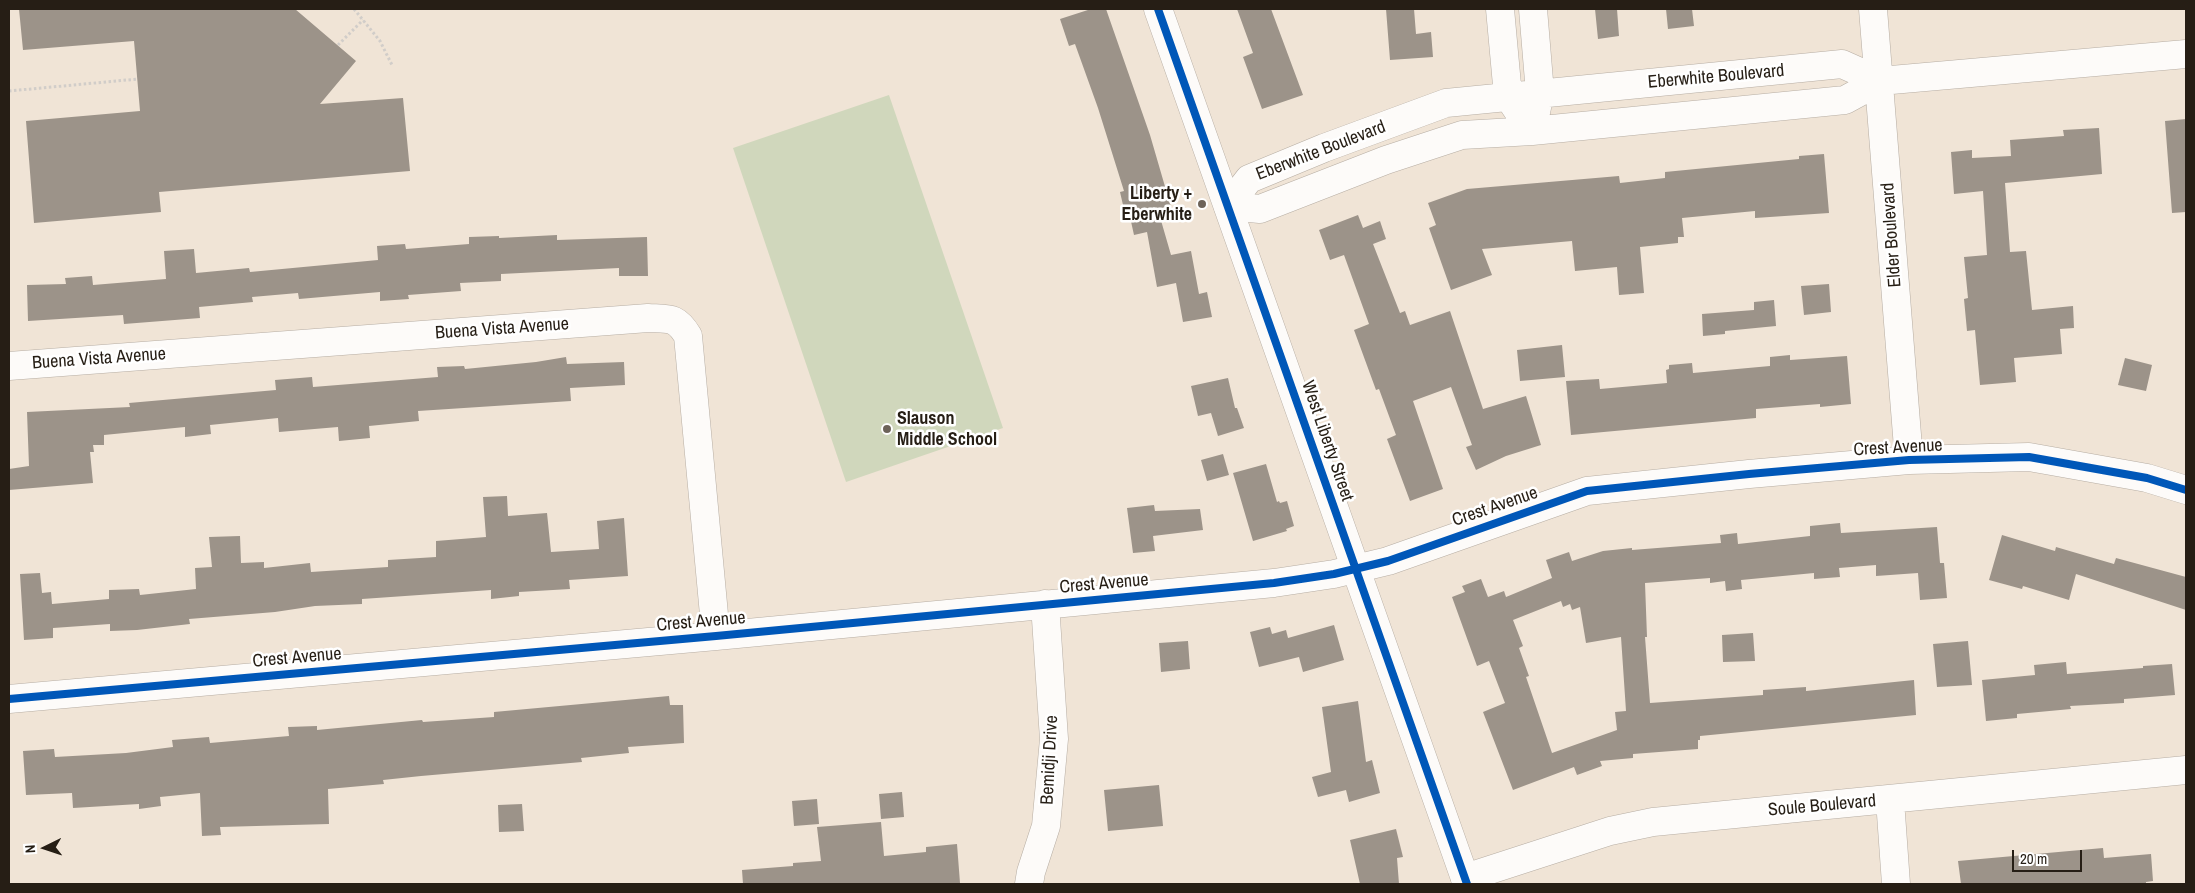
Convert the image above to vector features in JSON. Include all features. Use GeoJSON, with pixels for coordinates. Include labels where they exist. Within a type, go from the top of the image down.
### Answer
{"type":"FeatureCollection","features":[{"type":"Feature","properties":{"kind":"street","name":"West Liberty Street"},"geometry":{"type":"LineString","coordinates":[[1158,9],[1466,881]]}},
{"type":"Feature","properties":{"kind":"street"},"geometry":{"type":"LineString","coordinates":[[1500,9],[1508,96],[1532,131]]}},
{"type":"Feature","properties":{"kind":"street"},"geometry":{"type":"LineString","coordinates":[[1532,9],[1540,93],[1532,131]]}},
{"type":"Feature","properties":{"kind":"street","name":"Elder Boulevard"},"geometry":{"type":"LineString","coordinates":[[1873,9],[1909,460]]}},
{"type":"Feature","properties":{"kind":"street","name":"Eberwhite Boulevard"},"geometry":{"type":"LineString","coordinates":[[1228,206],[1260,209],[1386,160],[1462,135],[1532,131],[1845,100],[1880,81],[2186,54]]}},
{"type":"Feature","properties":{"kind":"street","name":"Eberwhite Boulevard"},"geometry":{"type":"LineString","coordinates":[[1228,206],[1250,179],[1324,148],[1446,103],[1842,64],[1880,81]]}},
{"type":"Feature","properties":{"kind":"street","name":"Buena Vista Avenue"},"geometry":{"type":"LineString","coordinates":[[9,366],[648,318],[674,320],[681,324],[688,336],[716,636]]}},
{"type":"Feature","properties":{"kind":"street","name":"Crest Avenue"},"geometry":{"type":"LineString","coordinates":[[9,699],[716,636],[1274,583],[1334,574],[1396,558],[1587,491],[1749,474],[1909,460],[2029,457],[2147,478],[2186,490]]}},
{"type":"Feature","properties":{"kind":"street","name":"Bemidji Drive"},"geometry":{"type":"LineString","coordinates":[[1029,884],[1046,826],[1054,739],[1045,604]]}},
{"type":"Feature","properties":{"kind":"street","name":"Soule Boulevard"},"geometry":{"type":"LineString","coordinates":[[1466,881],[1610,831],[1653,822],[2186,770]]}},
{"type":"Feature","properties":{"kind":"street"},"geometry":{"type":"LineString","coordinates":[[1890,800],[1896,884]]}},
{"type":"Feature","properties":{"kind":"path"},"geometry":{"type":"LineString","coordinates":[[354,9],[380,41],[392,65]]}},
{"type":"Feature","properties":{"kind":"path"},"geometry":{"type":"LineString","coordinates":[[338,45],[363,20]]}},
{"type":"Feature","properties":{"kind":"path"},"geometry":{"type":"LineString","coordinates":[[9,91],[138,79]]}},
{"type":"Feature","properties":{"kind":"green space"},"geometry":{"type":"Polygon","coordinates":[[[889,95],[1003,428],[846,482],[733,148],[889,95]]]}},
{"type":"Feature","properties":{"kind":"building"},"geometry":{"type":"Polygon","coordinates":[[[19,9],[295,9],[356,61],[320,104],[403,98],[410,171],[159,192],[161,212],[34,223],[26,121],[140,111],[134,41],[23,50],[19,9]]]}},
{"type":"Feature","properties":{"kind":"building"},"geometry":{"type":"Polygon","coordinates":[[[1091,9],[1106,9],[1150,135],[1173,214],[1160,217],[1171,255],[1191,251],[1199,294],[1207,292],[1212,317],[1183,322],[1176,283],[1157,287],[1147,232],[1134,235],[1130,217],[1126,218],[1120,192],[1124,191],[1098,108],[1075,44],[1069,46],[1060,19],[1091,9]]]}},
{"type":"Feature","properties":{"kind":"building"},"geometry":{"type":"Polygon","coordinates":[[[1237,9],[1271,9],[1303,95],[1262,109],[1243,57],[1253,53],[1237,9]]]}},
{"type":"Feature","properties":{"kind":"building"},"geometry":{"type":"Polygon","coordinates":[[[1386,9],[1414,9],[1416,34],[1431,32],[1433,57],[1390,60],[1386,9]]]}},
{"type":"Feature","properties":{"kind":"building"},"geometry":{"type":"Polygon","coordinates":[[[1595,9],[1617,9],[1619,36],[1598,39],[1595,9]]]}},
{"type":"Feature","properties":{"kind":"building"},"geometry":{"type":"Polygon","coordinates":[[[1666,9],[1692,9],[1694,26],[1668,29],[1666,9]]]}},
{"type":"Feature","properties":{"kind":"building"},"geometry":{"type":"Polygon","coordinates":[[[2186,119],[2186,212],[2172,213],[2165,121],[2186,119]]]}},
{"type":"Feature","properties":{"kind":"building"},"geometry":{"type":"Polygon","coordinates":[[[2099,128],[2102,174],[2005,183],[2010,252],[2026,251],[2032,310],[2073,306],[2074,328],[2060,329],[2062,354],[2014,358],[2016,382],[1980,385],[1975,330],[1967,331],[1964,299],[1968,298],[1964,257],[1987,255],[1983,191],[1954,194],[1951,152],[1972,150],[1972,158],[2011,156],[2010,140],[2064,136],[2063,130],[2099,128]]]}},
{"type":"Feature","properties":{"kind":"building"},"geometry":{"type":"Polygon","coordinates":[[[1824,154],[1829,213],[1755,218],[1755,211],[1682,218],[1684,237],[1678,237],[1678,243],[1640,247],[1644,293],[1619,295],[1617,267],[1575,271],[1572,241],[1482,249],[1492,275],[1451,290],[1429,228],[1436,225],[1428,203],[1467,189],[1619,176],[1620,183],[1665,178],[1665,172],[1799,159],[1799,156],[1824,154]]]}},
{"type":"Feature","properties":{"kind":"building"},"geometry":{"type":"Polygon","coordinates":[[[1358,215],[1363,228],[1380,221],[1386,239],[1373,244],[1400,313],[1405,311],[1410,325],[1450,311],[1483,409],[1526,396],[1541,445],[1506,456],[1476,470],[1466,447],[1472,445],[1451,387],[1413,401],[1443,489],[1410,501],[1387,439],[1396,435],[1379,389],[1376,390],[1354,330],[1369,324],[1344,255],[1330,260],[1319,230],[1358,215]]]}},
{"type":"Feature","properties":{"kind":"building"},"geometry":{"type":"Polygon","coordinates":[[[557,235],[557,240],[647,237],[648,276],[619,276],[619,268],[501,274],[501,281],[460,283],[461,291],[408,295],[409,299],[380,301],[380,292],[299,299],[298,293],[252,297],[253,302],[199,307],[200,318],[124,324],[123,315],[28,321],[27,285],[66,284],[65,278],[92,276],[93,285],[166,279],[164,251],[194,249],[196,273],[249,268],[250,272],[378,260],[377,246],[405,244],[406,249],[469,244],[469,237],[499,236],[499,238],[557,235]]]}},
{"type":"Feature","properties":{"kind":"building"},"geometry":{"type":"Polygon","coordinates":[[[1829,284],[1831,312],[1804,315],[1801,286],[1829,284]]]}},
{"type":"Feature","properties":{"kind":"building"},"geometry":{"type":"Polygon","coordinates":[[[1774,300],[1776,326],[1725,331],[1725,334],[1703,336],[1702,314],[1754,310],[1754,302],[1774,300]]]}},
{"type":"Feature","properties":{"kind":"building"},"geometry":{"type":"Polygon","coordinates":[[[1562,345],[1565,377],[1520,381],[1517,350],[1562,345]]]}},
{"type":"Feature","properties":{"kind":"building"},"geometry":{"type":"Polygon","coordinates":[[[1790,355],[1790,360],[1847,356],[1851,404],[1820,407],[1820,404],[1756,409],[1756,418],[1571,435],[1566,381],[1599,379],[1600,389],[1667,383],[1666,370],[1669,369],[1669,365],[1692,363],[1693,373],[1770,366],[1770,357],[1790,355]]]}},
{"type":"Feature","properties":{"kind":"building"},"geometry":{"type":"Polygon","coordinates":[[[566,357],[567,364],[624,362],[625,385],[570,388],[571,401],[418,411],[419,421],[369,426],[370,438],[339,441],[338,427],[279,432],[278,418],[210,425],[211,434],[185,437],[185,427],[104,435],[104,445],[93,445],[94,452],[90,452],[93,483],[9,490],[9,469],[29,466],[27,412],[130,407],[129,403],[276,390],[275,380],[312,377],[313,387],[438,377],[437,367],[464,366],[465,369],[566,357]]]}},
{"type":"Feature","properties":{"kind":"building"},"geometry":{"type":"Polygon","coordinates":[[[2125,358],[2152,365],[2146,391],[2118,385],[2125,358]]]}},
{"type":"Feature","properties":{"kind":"building"},"geometry":{"type":"Polygon","coordinates":[[[1228,378],[1235,408],[1237,408],[1244,428],[1218,436],[1211,413],[1198,416],[1191,386],[1228,378]]]}},
{"type":"Feature","properties":{"kind":"building"},"geometry":{"type":"Polygon","coordinates":[[[1223,454],[1229,475],[1207,481],[1201,460],[1223,454]]]}},
{"type":"Feature","properties":{"kind":"building"},"geometry":{"type":"Polygon","coordinates":[[[1266,464],[1277,502],[1287,501],[1294,526],[1286,529],[1287,531],[1253,541],[1233,473],[1266,464]]]}},
{"type":"Feature","properties":{"kind":"building"},"geometry":{"type":"Polygon","coordinates":[[[507,496],[508,516],[547,513],[551,552],[599,549],[597,521],[624,518],[628,576],[569,580],[570,589],[519,592],[519,596],[491,599],[491,590],[362,599],[362,604],[315,606],[275,612],[189,619],[190,624],[137,630],[110,631],[110,624],[53,628],[53,638],[24,640],[20,574],[40,573],[42,593],[51,592],[52,604],[109,599],[109,590],[139,589],[140,595],[196,589],[195,568],[212,567],[209,537],[240,536],[241,563],[264,562],[264,568],[310,563],[311,572],[388,567],[388,560],[436,557],[436,541],[486,537],[483,497],[507,496]]]}},
{"type":"Feature","properties":{"kind":"building"},"geometry":{"type":"Polygon","coordinates":[[[1154,505],[1155,511],[1200,509],[1203,530],[1153,536],[1155,551],[1133,553],[1127,508],[1154,505]]]}},
{"type":"Feature","properties":{"kind":"building"},"geometry":{"type":"Polygon","coordinates":[[[1840,523],[1841,533],[1937,527],[1940,563],[1944,563],[1947,598],[1920,600],[1918,573],[1876,576],[1876,565],[1839,568],[1840,577],[1814,579],[1814,573],[1741,580],[1742,589],[1726,591],[1725,581],[1710,583],[1710,578],[1645,583],[1647,637],[1645,637],[1650,703],[1763,695],[1763,690],[1806,687],[1806,691],[1914,680],[1916,715],[1700,736],[1698,749],[1633,754],[1633,758],[1600,761],[1602,766],[1577,775],[1574,767],[1513,790],[1483,712],[1505,703],[1489,661],[1477,666],[1452,597],[1465,592],[1462,586],[1481,579],[1488,597],[1504,591],[1506,597],[1552,578],[1546,560],[1569,552],[1572,561],[1603,551],[1721,543],[1720,535],[1737,533],[1738,544],[1810,536],[1810,526],[1840,523]],[[1561,601],[1513,620],[1523,646],[1519,648],[1529,676],[1526,677],[1552,753],[1617,730],[1615,712],[1626,711],[1621,637],[1586,643],[1580,607],[1572,610],[1570,604],[1563,607],[1561,601]]]}},
{"type":"Feature","properties":{"kind":"building"},"geometry":{"type":"Polygon","coordinates":[[[2002,535],[2055,551],[2056,547],[2114,564],[2116,558],[2186,577],[2186,610],[2076,574],[2069,600],[2023,586],[2022,589],[1989,580],[2002,535]]]}},
{"type":"Feature","properties":{"kind":"building"},"geometry":{"type":"Polygon","coordinates":[[[1334,625],[1344,660],[1303,672],[1299,657],[1259,667],[1250,632],[1270,627],[1272,634],[1286,630],[1288,638],[1334,625]]]}},
{"type":"Feature","properties":{"kind":"building"},"geometry":{"type":"Polygon","coordinates":[[[1753,633],[1755,661],[1723,662],[1722,635],[1753,633]]]}},
{"type":"Feature","properties":{"kind":"building"},"geometry":{"type":"Polygon","coordinates":[[[1188,641],[1190,669],[1161,672],[1159,643],[1188,641]]]}},
{"type":"Feature","properties":{"kind":"building"},"geometry":{"type":"Polygon","coordinates":[[[1968,641],[1972,685],[1937,687],[1933,644],[1968,641]]]}},
{"type":"Feature","properties":{"kind":"building"},"geometry":{"type":"Polygon","coordinates":[[[2066,662],[2067,674],[2172,664],[2175,695],[2124,699],[2124,703],[2070,706],[2071,709],[2017,714],[2017,718],[1986,721],[1982,680],[2035,675],[2034,665],[2066,662]]]}},
{"type":"Feature","properties":{"kind":"building"},"geometry":{"type":"Polygon","coordinates":[[[669,696],[670,705],[683,705],[684,743],[628,747],[629,753],[581,758],[582,762],[383,780],[384,784],[328,789],[329,824],[220,827],[221,835],[202,836],[200,793],[160,797],[161,806],[139,809],[139,804],[73,808],[72,793],[26,795],[23,751],[54,749],[55,757],[126,753],[173,747],[172,740],[209,737],[210,743],[289,736],[288,727],[317,726],[317,730],[422,720],[423,722],[494,717],[494,712],[669,696]]]}},
{"type":"Feature","properties":{"kind":"building"},"geometry":{"type":"Polygon","coordinates":[[[1358,701],[1366,762],[1372,760],[1380,793],[1349,802],[1346,790],[1318,797],[1312,777],[1331,772],[1322,707],[1358,701]]]}},
{"type":"Feature","properties":{"kind":"building"},"geometry":{"type":"Polygon","coordinates":[[[1159,785],[1163,826],[1108,831],[1104,790],[1159,785]]]}},
{"type":"Feature","properties":{"kind":"building"},"geometry":{"type":"Polygon","coordinates":[[[902,792],[904,817],[881,819],[879,794],[902,792]]]}},
{"type":"Feature","properties":{"kind":"building"},"geometry":{"type":"Polygon","coordinates":[[[817,799],[819,824],[794,826],[792,801],[817,799]]]}},
{"type":"Feature","properties":{"kind":"building"},"geometry":{"type":"Polygon","coordinates":[[[522,804],[524,831],[499,832],[498,805],[522,804]]]}},
{"type":"Feature","properties":{"kind":"building"},"geometry":{"type":"Polygon","coordinates":[[[881,822],[884,856],[926,852],[926,847],[957,844],[960,883],[743,884],[742,870],[793,866],[793,863],[821,861],[817,827],[881,822]]]}},
{"type":"Feature","properties":{"kind":"building"},"geometry":{"type":"Polygon","coordinates":[[[1396,829],[1403,857],[1397,858],[1399,884],[1360,884],[1350,840],[1396,829]]]}},
{"type":"Feature","properties":{"kind":"building"},"geometry":{"type":"Polygon","coordinates":[[[2103,848],[2104,858],[2151,854],[2153,881],[2146,882],[2146,884],[1961,884],[1958,861],[2103,848]]]}},
{"type":"Feature","properties":{"kind":"cycle path"},"geometry":{"type":"LineString","coordinates":[[1158,9],[1467,884]]}},
{"type":"Feature","properties":{"kind":"cycle path"},"geometry":{"type":"LineString","coordinates":[[9,699],[716,636],[1274,583],[1334,574],[1388,561],[1587,491],[1749,474],[1909,460],[2029,457],[2147,478],[2186,490]]}},
{"type":"Feature","properties":{"kind":"place","name":"Liberty + Eberwhite"},"geometry":{"type":"Point","coordinates":[1202,204]}},
{"type":"Feature","properties":{"kind":"place","name":"Slauson Middle School"},"geometry":{"type":"Point","coordinates":[887,429]}}]}
